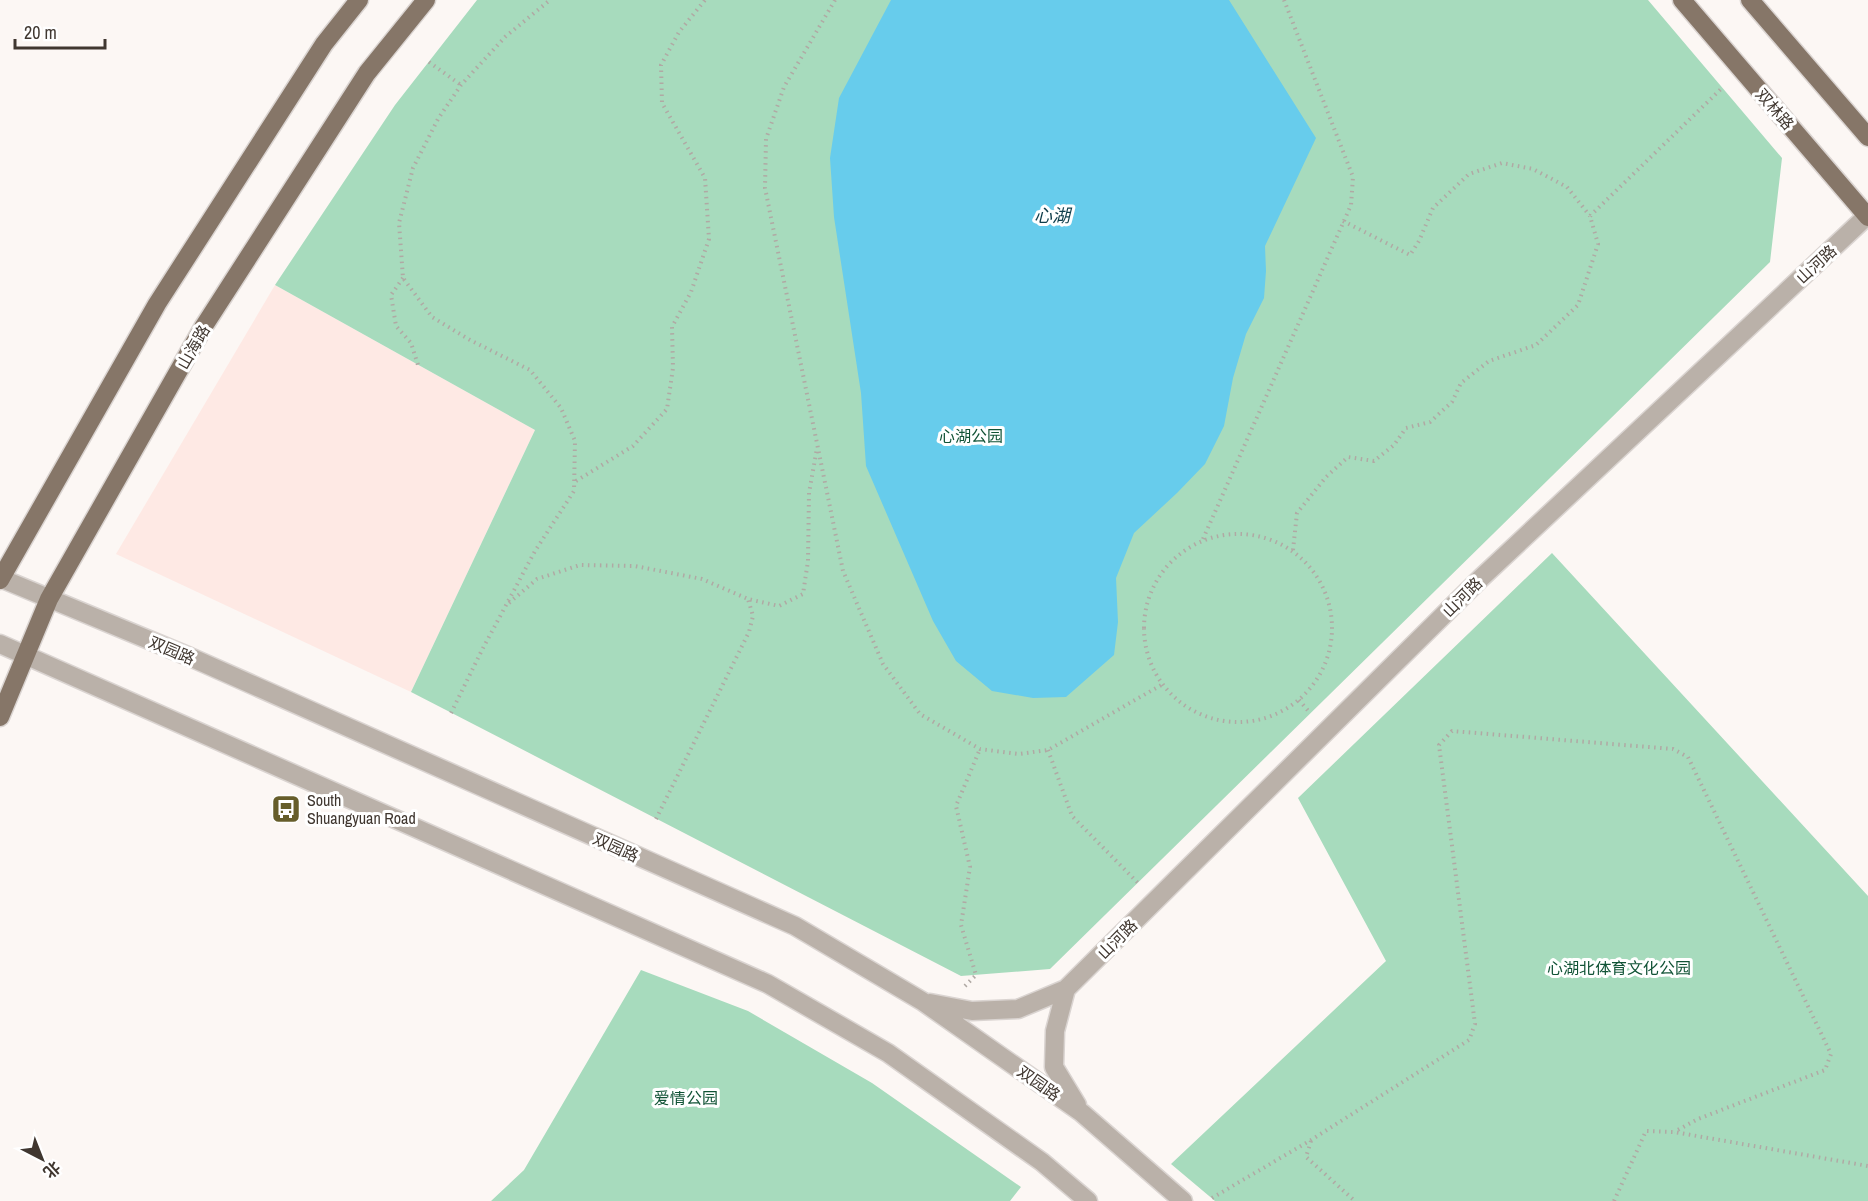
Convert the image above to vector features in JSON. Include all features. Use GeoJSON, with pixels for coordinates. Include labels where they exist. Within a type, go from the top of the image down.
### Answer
{"type":"FeatureCollection","features":[{"type":"Feature","properties":{"kind":"main road"},"geometry":{"type":"LineString","coordinates":[[0,579],[157,304],[324,44],[359,0]]}},
{"type":"Feature","properties":{"kind":"main road","name":"山海路"},"geometry":{"type":"LineString","coordinates":[[0,717],[49,599],[204,326],[367,74],[426,0]]}},
{"type":"Feature","properties":{"kind":"main road","name":"双林路"},"geometry":{"type":"LineString","coordinates":[[1682,0],[1868,216]]}},
{"type":"Feature","properties":{"kind":"main road"},"geometry":{"type":"LineString","coordinates":[[1750,0],[1868,137]]}},
{"type":"Feature","properties":{"kind":"street","name":"山河路"},"geometry":{"type":"LineString","coordinates":[[1066,989],[1481,578],[1868,216]]}},
{"type":"Feature","properties":{"kind":"street","name":"双园路"},"geometry":{"type":"LineString","coordinates":[[0,579],[190,657],[795,926],[922,1001],[1082,1113],[1183,1201]]}},
{"type":"Feature","properties":{"kind":"street"},"geometry":{"type":"LineString","coordinates":[[0,644],[768,984],[888,1053],[1042,1162],[1088,1201]]}},
{"type":"Feature","properties":{"kind":"street"},"geometry":{"type":"LineString","coordinates":[[922,1001],[972,1011],[1018,1009],[1066,989]]}},
{"type":"Feature","properties":{"kind":"street"},"geometry":{"type":"LineString","coordinates":[[1066,989],[1055,1030],[1054,1067],[1082,1113]]}},
{"type":"Feature","properties":{"kind":"path"},"geometry":{"type":"LineString","coordinates":[[451,713],[535,551],[574,491],[576,480],[574,441],[561,408],[530,370],[470,340],[432,317],[403,278],[399,223],[413,168],[438,119],[461,85],[505,37],[550,0]]}},
{"type":"Feature","properties":{"kind":"path"},"geometry":{"type":"LineString","coordinates":[[576,480],[633,446],[667,409],[673,368],[672,327],[691,292],[709,238],[705,178],[662,103],[661,65],[678,32],[705,0]]}},
{"type":"Feature","properties":{"kind":"path"},"geometry":{"type":"LineString","coordinates":[[835,0],[783,87],[766,138],[765,188],[843,571],[883,664],[920,714],[980,749],[1019,754],[1048,750],[1163,684]]}},
{"type":"Feature","properties":{"kind":"path"},"geometry":{"type":"LineString","coordinates":[[1203,540],[1351,205],[1353,177],[1284,0]]}},
{"type":"Feature","properties":{"kind":"path"},"geometry":{"type":"LineString","coordinates":[[429,62],[461,85]]}},
{"type":"Feature","properties":{"kind":"path"},"geometry":{"type":"LineString","coordinates":[[1590,216],[1722,88]]}},
{"type":"Feature","properties":{"kind":"path"},"geometry":{"type":"LineString","coordinates":[[1293,550],[1297,513],[1326,477],[1348,457],[1374,461],[1394,446],[1406,428],[1430,422],[1452,402],[1461,383],[1489,361],[1536,345],[1578,304],[1598,244],[1590,216],[1567,187],[1533,169],[1502,163],[1469,174],[1433,208],[1419,241],[1410,255],[1343,222]]}},
{"type":"Feature","properties":{"kind":"path"},"geometry":{"type":"LineString","coordinates":[[403,278],[391,295],[396,326],[411,343],[418,365]]}},
{"type":"Feature","properties":{"kind":"path"},"geometry":{"type":"LineString","coordinates":[[506,605],[537,579],[580,565],[635,566],[702,579],[748,599],[779,606],[803,594],[808,561],[809,493],[817,445]]}},
{"type":"Feature","properties":{"kind":"path"},"geometry":{"type":"LineString","coordinates":[[1233,533],[1263,536],[1293,550],[1316,573],[1330,603],[1333,635],[1324,667],[1306,694],[1281,712],[1252,721],[1222,721],[1193,711],[1169,693],[1152,667],[1144,638],[1146,607],[1157,579],[1177,556],[1203,540],[1233,533]]}},
{"type":"Feature","properties":{"kind":"path"},"geometry":{"type":"LineString","coordinates":[[656,819],[749,632],[753,616],[748,599]]}},
{"type":"Feature","properties":{"kind":"path"},"geometry":{"type":"LineString","coordinates":[[1299,700],[1311,713]]}},
{"type":"Feature","properties":{"kind":"path"},"geometry":{"type":"LineString","coordinates":[[1212,1198],[1311,1140],[1469,1040],[1475,1024],[1439,745],[1452,732],[1673,749],[1688,757],[1831,1054],[1825,1070],[1698,1119],[1674,1132]]}},
{"type":"Feature","properties":{"kind":"path"},"geometry":{"type":"LineString","coordinates":[[962,989],[976,975],[961,925],[970,867],[956,806],[980,749]]}},
{"type":"Feature","properties":{"kind":"path"},"geometry":{"type":"LineString","coordinates":[[1048,750],[1072,816],[1138,883]]}},
{"type":"Feature","properties":{"kind":"path"},"geometry":{"type":"LineString","coordinates":[[1614,1201],[1646,1131],[1674,1132],[1868,1166]]}},
{"type":"Feature","properties":{"kind":"path"},"geometry":{"type":"LineString","coordinates":[[1311,1140],[1306,1157],[1355,1201]]}},
{"type":"Feature","properties":{"kind":"shaded area"},"geometry":{"type":"Polygon","coordinates":[[[275,285],[535,430],[411,692],[116,554],[275,285]]]}},
{"type":"Feature","properties":{"kind":"green space","name":"心湖公园"},"geometry":{"type":"Polygon","coordinates":[[[477,0],[1648,0],[1782,158],[1770,262],[1050,969],[961,976],[411,692],[535,430],[275,285],[395,105],[477,0]]]}},
{"type":"Feature","properties":{"kind":"green space","name":"心湖北体育文化公园"},"geometry":{"type":"Polygon","coordinates":[[[1552,553],[1868,896],[1868,1201],[1215,1201],[1171,1164],[1386,961],[1298,798],[1552,553]]]}},
{"type":"Feature","properties":{"kind":"green space","name":"爱情公园"},"geometry":{"type":"Polygon","coordinates":[[[641,970],[748,1011],[872,1083],[1021,1187],[1010,1201],[491,1201],[524,1170],[641,970]]]}},
{"type":"Feature","properties":{"kind":"water","name":"心湖"},"geometry":{"type":"Polygon","coordinates":[[[891,0],[1229,0],[1316,138],[1265,246],[1264,298],[1246,334],[1233,378],[1224,426],[1205,464],[1134,533],[1116,578],[1118,622],[1114,655],[1066,697],[1033,698],[992,691],[956,661],[933,621],[866,466],[861,393],[834,217],[830,158],[839,98],[891,0]]]}},
{"type":"Feature","properties":{"kind":"place","name":"South Shuangyuan Road"},"geometry":{"type":"Point","coordinates":[286,809]}}]}
